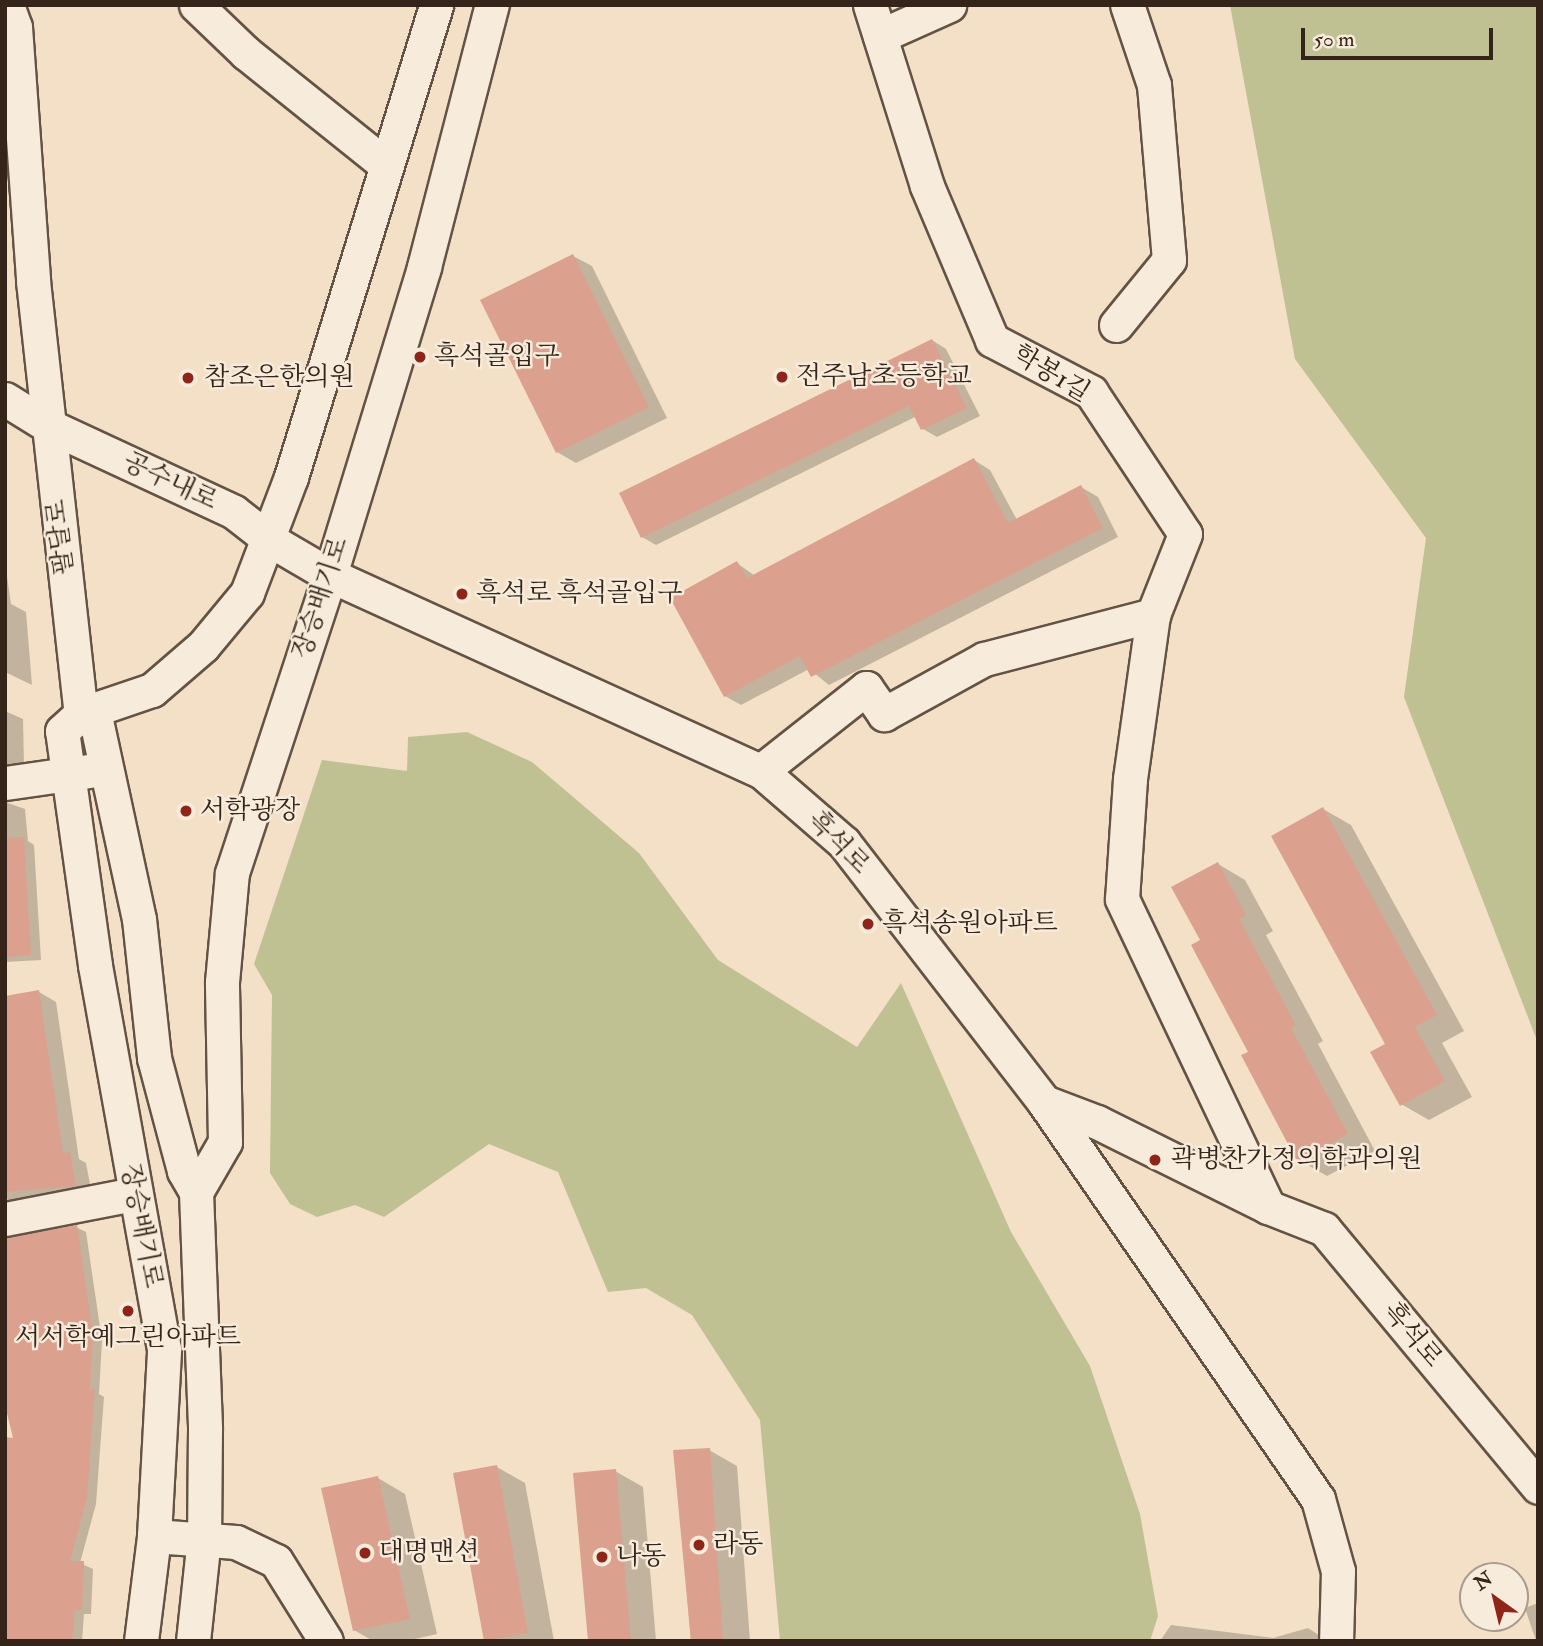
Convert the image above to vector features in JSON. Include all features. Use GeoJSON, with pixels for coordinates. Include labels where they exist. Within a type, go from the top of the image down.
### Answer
{"type":"FeatureCollection","features":[{"type":"Feature","properties":{"kind":"street","name":"팔달로"},"geometry":{"type":"LineString","coordinates":[[6,5],[15,27],[47,425],[81,714]]}},
{"type":"Feature","properties":{"kind":"street"},"geometry":{"type":"LineString","coordinates":[[196,5],[246,53],[386,165]]}},
{"type":"Feature","properties":{"kind":"street"},"geometry":{"type":"LineString","coordinates":[[81,714],[152,690],[202,646],[247,593],[270,540],[436,5]]}},
{"type":"Feature","properties":{"kind":"street","name":"장승배기로"},"geometry":{"type":"LineString","coordinates":[[196,1192],[225,1142],[222,982],[232,873],[330,575],[424,267],[492,5]]}},
{"type":"Feature","properties":{"kind":"street"},"geometry":{"type":"LineString","coordinates":[[875,20],[949,5]]}},
{"type":"Feature","properties":{"kind":"street"},"geometry":{"type":"LineString","coordinates":[[1116,325],[1169,260],[1154,85],[1127,5]]}},
{"type":"Feature","properties":{"kind":"street","name":"학봉1길"},"geometry":{"type":"LineString","coordinates":[[875,20],[927,186],[992,340],[1091,392],[1185,534],[1153,615],[1130,779],[1122,899],[1268,1208]]}},
{"type":"Feature","properties":{"kind":"street","name":"공수내로"},"geometry":{"type":"LineString","coordinates":[[5,399],[47,425],[234,512],[270,540],[330,575]]}},
{"type":"Feature","properties":{"kind":"street","name":"흑석로"},"geometry":{"type":"LineString","coordinates":[[330,575],[761,771],[844,843],[1044,1102],[1097,1122],[1268,1208],[1324,1229],[1538,1487]]}},
{"type":"Feature","properties":{"kind":"street"},"geometry":{"type":"LineString","coordinates":[[761,771],[866,688],[884,714],[984,659],[1153,615]]}},
{"type":"Feature","properties":{"kind":"street"},"geometry":{"type":"LineString","coordinates":[[5,783],[68,776],[107,767],[97,725],[81,714]]}},
{"type":"Feature","properties":{"kind":"street","name":"장승배기로"},"geometry":{"type":"LineString","coordinates":[[81,714],[62,731],[71,813],[134,1194],[164,1349],[154,1536],[141,1641]]}},
{"type":"Feature","properties":{"kind":"street","name":"장승배기로"},"geometry":{"type":"LineString","coordinates":[[107,767],[139,919],[154,1058],[184,1171],[196,1192],[205,1429],[204,1538],[193,1641]]}},
{"type":"Feature","properties":{"kind":"street"},"geometry":{"type":"LineString","coordinates":[[1044,1102],[1318,1499],[1338,1571],[1336,1641]]}},
{"type":"Feature","properties":{"kind":"street"},"geometry":{"type":"LineString","coordinates":[[5,1219],[134,1194]]}},
{"type":"Feature","properties":{"kind":"street"},"geometry":{"type":"LineString","coordinates":[[154,1536],[236,1542],[276,1561],[326,1641]]}},
{"type":"Feature","properties":{"kind":"green space"},"geometry":{"type":"Polygon","coordinates":[[[1230,5],[1538,5],[1538,1043],[1404,697],[1426,538],[1295,359],[1230,5]]]}},
{"type":"Feature","properties":{"kind":"green space"},"geometry":{"type":"Polygon","coordinates":[[[467,732],[532,762],[639,853],[718,960],[857,1047],[901,983],[1011,1232],[1090,1366],[1140,1514],[1158,1616],[1150,1641],[780,1641],[760,1420],[692,1315],[646,1288],[608,1292],[558,1172],[489,1144],[384,1217],[355,1205],[317,1217],[290,1204],[270,1173],[272,995],[254,964],[322,760],[407,771],[408,737],[467,732]]]}},
{"type":"Feature","properties":{"kind":"building"},"geometry":{"type":"Polygon","coordinates":[[[573,254],[649,407],[556,453],[480,300],[573,254]]]}},
{"type":"Feature","properties":{"kind":"building"},"geometry":{"type":"Polygon","coordinates":[[[932,339],[967,408],[921,430],[909,406],[641,538],[619,493],[932,339]]]}},
{"type":"Feature","properties":{"kind":"building"},"geometry":{"type":"Polygon","coordinates":[[[974,458],[1008,523],[1081,485],[1103,528],[811,677],[800,656],[724,697],[670,598],[737,561],[747,578],[974,458]]]}},
{"type":"Feature","properties":{"kind":"building"},"geometry":{"type":"Polygon","coordinates":[[[1323,807],[1437,1015],[1415,1027],[1445,1081],[1400,1106],[1370,1052],[1385,1044],[1271,836],[1323,807]]]}},
{"type":"Feature","properties":{"kind":"building"},"geometry":{"type":"Polygon","coordinates":[[[24,837],[31,955],[5,957],[5,838],[24,837]]]}},
{"type":"Feature","properties":{"kind":"building"},"geometry":{"type":"Polygon","coordinates":[[[1218,862],[1246,915],[1239,919],[1296,1025],[1291,1028],[1348,1134],[1297,1161],[1241,1055],[1248,1052],[1191,945],[1200,940],[1171,887],[1218,862]]]}},
{"type":"Feature","properties":{"kind":"building"},"geometry":{"type":"Polygon","coordinates":[[[39,990],[63,1153],[70,1152],[76,1186],[5,1192],[5,996],[39,990]]]}},
{"type":"Feature","properties":{"kind":"building"},"geometry":{"type":"Polygon","coordinates":[[[77,1225],[93,1335],[90,1389],[95,1389],[87,1498],[70,1561],[84,1561],[82,1610],[75,1610],[72,1641],[5,1641],[5,1437],[13,1438],[5,1405],[5,1238],[77,1225]]]}},
{"type":"Feature","properties":{"kind":"building","name":"라동"},"geometry":{"type":"Polygon","coordinates":[[[710,1448],[723,1641],[691,1641],[673,1450],[710,1448]]]}},
{"type":"Feature","properties":{"kind":"building"},"geometry":{"type":"Polygon","coordinates":[[[497,1465],[528,1633],[484,1641],[453,1473],[497,1465]]]}},
{"type":"Feature","properties":{"kind":"building","name":"나동"},"geometry":{"type":"Polygon","coordinates":[[[616,1469],[631,1641],[588,1641],[573,1473],[616,1469]]]}},
{"type":"Feature","properties":{"kind":"building","name":"대명맨션"},"geometry":{"type":"Polygon","coordinates":[[[378,1476],[410,1619],[353,1631],[321,1488],[378,1476]]]}},
{"type":"Feature","properties":{"kind":"place","name":"흑석골입구"},"geometry":{"type":"Point","coordinates":[420,357]}},
{"type":"Feature","properties":{"kind":"place","name":"전주남초등학교"},"geometry":{"type":"Point","coordinates":[782,377]}},
{"type":"Feature","properties":{"kind":"place","name":"참조은한의원"},"geometry":{"type":"Point","coordinates":[188,378]}},
{"type":"Feature","properties":{"kind":"place","name":"흑석로 흑석골입구"},"geometry":{"type":"Point","coordinates":[462,594]}},
{"type":"Feature","properties":{"kind":"place","name":"서학광장"},"geometry":{"type":"Point","coordinates":[186,811]}},
{"type":"Feature","properties":{"kind":"place","name":"흑석송원아파트"},"geometry":{"type":"Point","coordinates":[868,924]}},
{"type":"Feature","properties":{"kind":"place","name":"곽병찬가정의학과의원"},"geometry":{"type":"Point","coordinates":[1155,1160]}},
{"type":"Feature","properties":{"kind":"place","name":"서서학예그린아파트"},"geometry":{"type":"Point","coordinates":[128,1311]}},
{"type":"Feature","properties":{"kind":"place","name":"라동"},"geometry":{"type":"Point","coordinates":[699,1545]}},
{"type":"Feature","properties":{"kind":"place","name":"대명맨션"},"geometry":{"type":"Point","coordinates":[365,1553]}},
{"type":"Feature","properties":{"kind":"place","name":"나동"},"geometry":{"type":"Point","coordinates":[602,1557]}}]}
